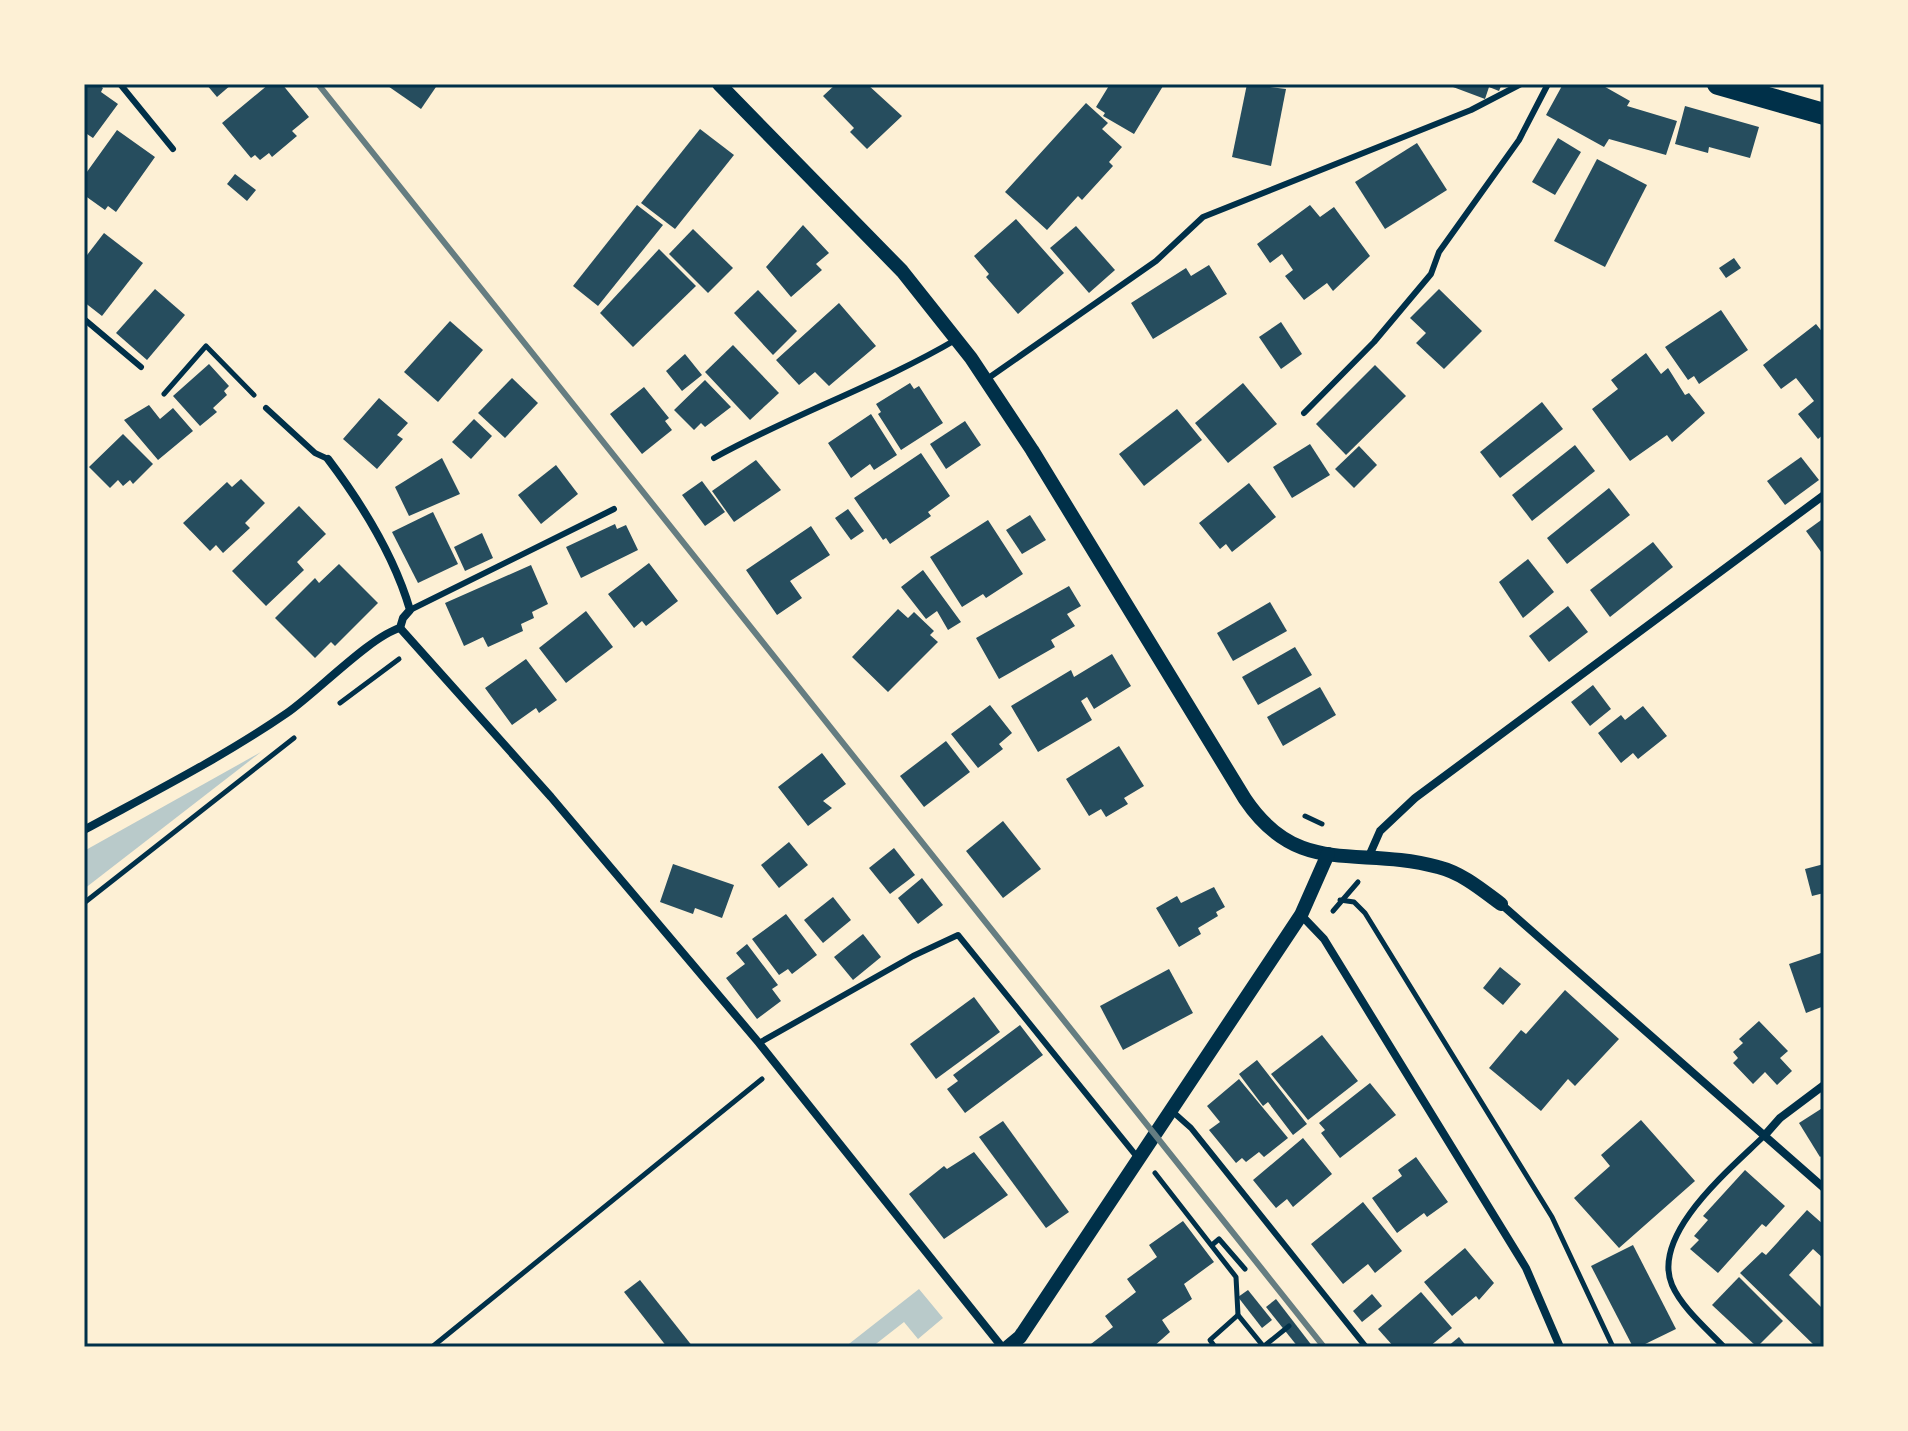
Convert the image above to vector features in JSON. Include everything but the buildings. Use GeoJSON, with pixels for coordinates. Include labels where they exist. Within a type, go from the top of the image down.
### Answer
{"type":"FeatureCollection","features":[{"type":"Feature","properties":{"kind":"highway"},"geometry":{"type":"LineString","coordinates":[[1718,84],[1824,114]]}},
{"type":"Feature","properties":{"kind":"street"},"geometry":{"type":"LineString","coordinates":[[719,84],[865,231],[987,379],[1261,822],[1283,841],[1328,854],[1369,856],[1453,872],[1501,904],[1824,1188]]}},
{"type":"Feature","properties":{"kind":"street"},"geometry":{"type":"LineString","coordinates":[[328,459],[359,500],[405,590],[410,610],[400,628]]}},
{"type":"Feature","properties":{"kind":"street"},"geometry":{"type":"LineString","coordinates":[[1369,856],[1380,831],[1415,798],[1824,495]]}},
{"type":"Feature","properties":{"kind":"street"},"geometry":{"type":"LineString","coordinates":[[84,830],[274,721],[324,686],[385,634],[400,628]]}},
{"type":"Feature","properties":{"kind":"street"},"geometry":{"type":"LineString","coordinates":[[400,628],[541,785],[759,1043],[1002,1347]]}},
{"type":"Feature","properties":{"kind":"street"},"geometry":{"type":"LineString","coordinates":[[1008,1347],[1020,1337],[1301,915],[1328,854]]}},
{"type":"Feature","properties":{"kind":"street"},"geometry":{"type":"LineString","coordinates":[[1301,915],[1324,939],[1526,1268],[1560,1347]]}},
{"type":"Feature","properties":{"kind":"street"},"geometry":{"type":"LineString","coordinates":[[1765,1135],[1780,1118],[1824,1085]]}},
{"type":"Feature","properties":{"kind":"lane"},"geometry":{"type":"LineString","coordinates":[[120,84],[173,149]]}},
{"type":"Feature","properties":{"kind":"lane"},"geometry":{"type":"LineString","coordinates":[[987,379],[1156,261],[1203,217],[1471,110],[1521,84]]}},
{"type":"Feature","properties":{"kind":"lane"},"geometry":{"type":"LineString","coordinates":[[1304,413],[1374,342],[1431,274],[1439,252],[1519,140],[1548,84]]}},
{"type":"Feature","properties":{"kind":"lane"},"geometry":{"type":"LineString","coordinates":[[84,319],[141,367]]}},
{"type":"Feature","properties":{"kind":"lane"},"geometry":{"type":"LineString","coordinates":[[714,458],[756,434],[924,360],[957,339]]}},
{"type":"Feature","properties":{"kind":"lane"},"geometry":{"type":"LineString","coordinates":[[266,408],[315,453],[328,459]]}},
{"type":"Feature","properties":{"kind":"lane"},"geometry":{"type":"LineString","coordinates":[[410,610],[614,509]]}},
{"type":"Feature","properties":{"kind":"lane"},"geometry":{"type":"LineString","coordinates":[[759,1043],[913,956],[958,935],[1138,1158]]}},
{"type":"Feature","properties":{"kind":"lane"},"geometry":{"type":"LineString","coordinates":[[1171,1111],[1191,1128],[1366,1347]]}},
{"type":"Feature","properties":{"kind":"lane"},"geometry":{"type":"LineString","coordinates":[[1724,1347],[1673,1287],[1670,1259],[1699,1197],[1765,1135]]}},
{"type":"Feature","properties":{"kind":"path"},"geometry":{"type":"LineString","coordinates":[[164,394],[206,346],[266,408]]}},
{"type":"Feature","properties":{"kind":"path"},"geometry":{"type":"LineString","coordinates":[[333,708],[395,659],[404,659]]}},
{"type":"Feature","properties":{"kind":"path"},"geometry":{"type":"LineString","coordinates":[[84,903],[296,737]]}},
{"type":"Feature","properties":{"kind":"path"},"geometry":{"type":"LineString","coordinates":[[1340,900],[1354,902],[1365,913],[1511,1147],[1552,1217],[1613,1347]]}},
{"type":"Feature","properties":{"kind":"path"},"geometry":{"type":"LineString","coordinates":[[432,1347],[763,1078],[753,1066]]}},
{"type":"Feature","properties":{"kind":"path"},"geometry":{"type":"LineString","coordinates":[[1155,1173],[1236,1277],[1238,1315],[1264,1347],[1289,1326]]}},
{"type":"Feature","properties":{"kind":"path"},"geometry":{"type":"LineString","coordinates":[[1212,1245],[1219,1239],[1245,1269]]}},
{"type":"Feature","properties":{"kind":"path"},"geometry":{"type":"LineString","coordinates":[[1215,1347],[1210,1340],[1238,1315]]}},
{"type":"Feature","properties":{"kind":"shaded area"},"geometry":{"type":"Polygon","coordinates":[[[261,752],[84,889],[84,851],[261,752]]]}},
{"type":"Feature","properties":{"kind":"shaded area"},"geometry":{"type":"Polygon","coordinates":[[[919,1289],[943,1318],[918,1339],[904,1322],[872,1347],[845,1347],[919,1289]]]}},
{"type":"Feature","properties":{"kind":"railway"},"geometry":{"type":"LineString","coordinates":[[318,84],[1324,1347]]}}]}
